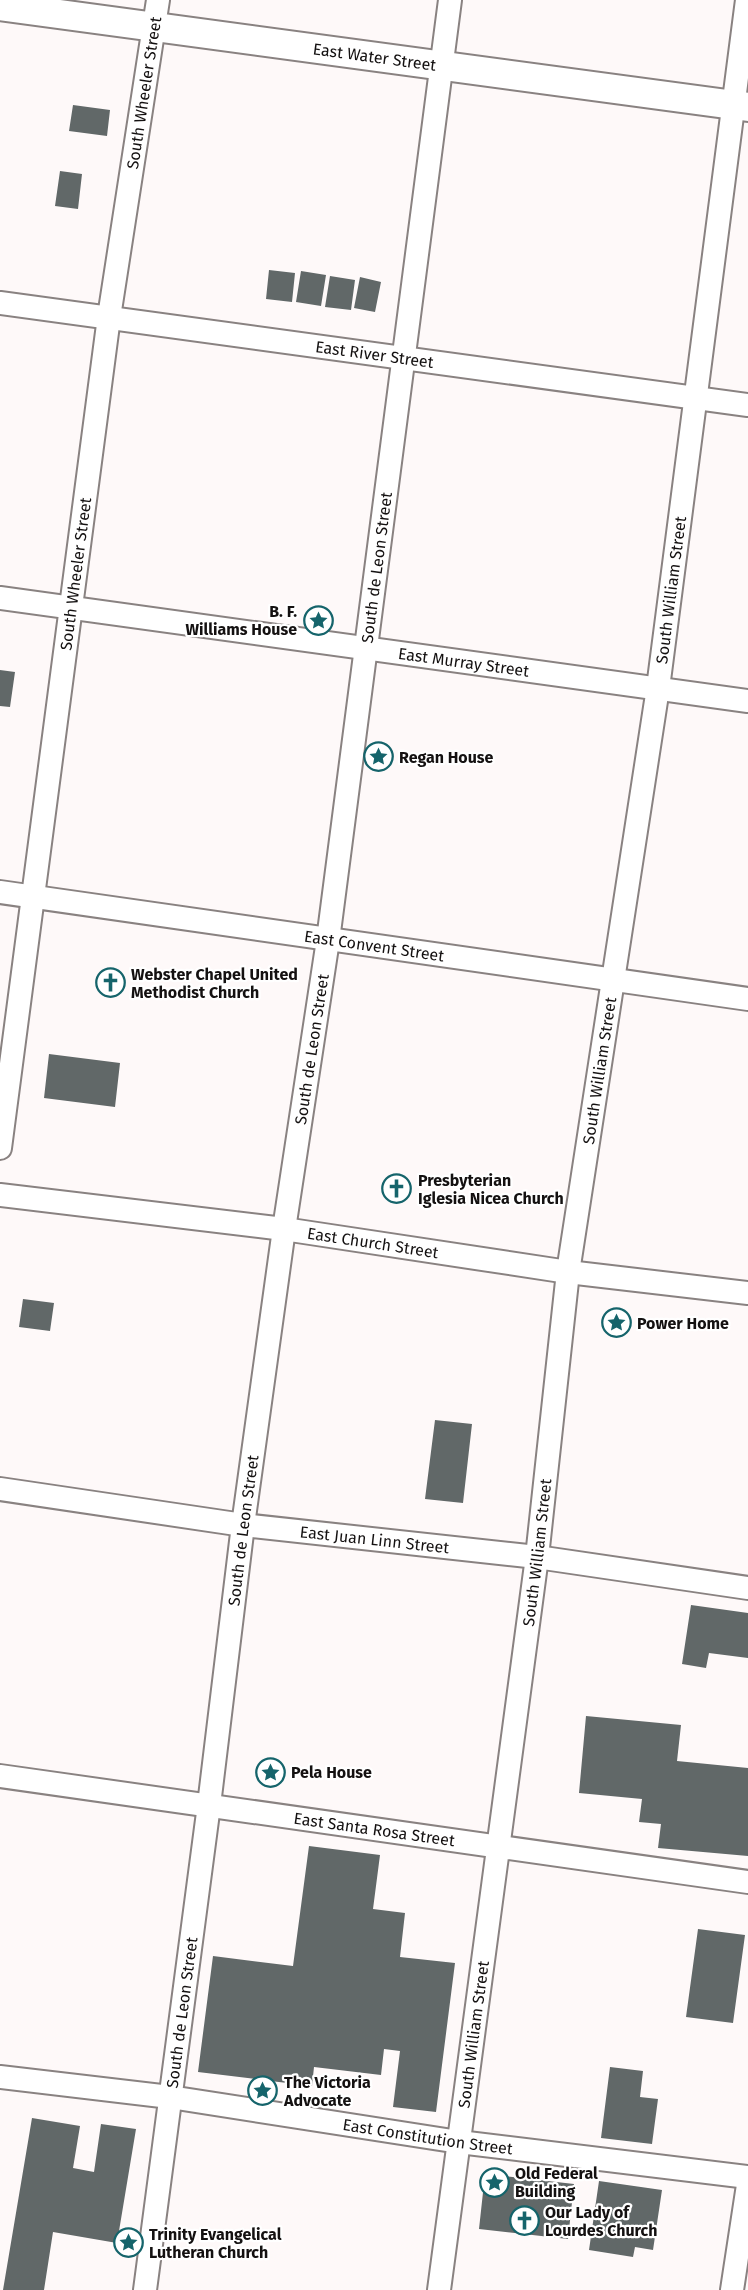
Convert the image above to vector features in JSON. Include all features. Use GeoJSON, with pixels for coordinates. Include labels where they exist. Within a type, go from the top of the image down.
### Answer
{"type":"FeatureCollection","features":[{"type":"Feature","properties":{"kind":"street","name":"South de Leon Street"},"geometry":{"type":"LineString","coordinates":[[145,2290],[209,1805],[243,1525],[284,1229],[328,940],[450,0]]}},
{"type":"Feature","properties":{"kind":"street","name":"South William Street"},"geometry":{"type":"LineString","coordinates":[[439,2290],[537,1557],[568,1272],[658,688],[696,398],[741,106],[747,0]]}},
{"type":"Feature","properties":{"kind":"street","name":"East Water Street"},"geometry":{"type":"LineString","coordinates":[[0,6],[156,13],[441,66],[741,106]]}},
{"type":"Feature","properties":{"kind":"street","name":"South Wheeler Street"},"geometry":{"type":"LineString","coordinates":[[0,1148],[109,317],[156,13]]}},
{"type":"Feature","properties":{"kind":"street","name":"East River Street"},"geometry":{"type":"LineString","coordinates":[[0,303],[748,405]]}},
{"type":"Feature","properties":{"kind":"street","name":"East Murray Street"},"geometry":{"type":"LineString","coordinates":[[0,598],[748,701]]}},
{"type":"Feature","properties":{"kind":"street","name":"East Convent Street"},"geometry":{"type":"LineString","coordinates":[[0,892],[748,999]]}},
{"type":"Feature","properties":{"kind":"street","name":"East Church Street"},"geometry":{"type":"LineString","coordinates":[[0,1195],[284,1229],[568,1272],[748,1293]]}},
{"type":"Feature","properties":{"kind":"street","name":"East Juan Linn Street"},"geometry":{"type":"LineString","coordinates":[[0,1489],[243,1525],[537,1557],[748,1588]]}},
{"type":"Feature","properties":{"kind":"street","name":"East Santa Rosa Street"},"geometry":{"type":"LineString","coordinates":[[0,1776],[748,1882]]}},
{"type":"Feature","properties":{"kind":"street","name":"East Constitution Street"},"geometry":{"type":"LineString","coordinates":[[0,2077],[170,2097],[459,2142],[748,2177]]}},
{"type":"Feature","properties":{"kind":"street"},"geometry":{"type":"LineString","coordinates":[[732,2290],[748,2184]]}},
{"type":"Feature","properties":{"kind":"building"},"geometry":{"type":"Polygon","coordinates":[[[73,105],[110,110],[107,136],[69,131],[73,105]]]}},
{"type":"Feature","properties":{"kind":"building"},"geometry":{"type":"Polygon","coordinates":[[[60,171],[82,174],[78,209],[55,206],[60,171]]]}},
{"type":"Feature","properties":{"kind":"building"},"geometry":{"type":"Polygon","coordinates":[[[269,270],[295,273],[292,302],[266,299],[269,270]]]}},
{"type":"Feature","properties":{"kind":"building"},"geometry":{"type":"Polygon","coordinates":[[[301,271],[326,275],[321,306],[296,302],[301,271]]]}},
{"type":"Feature","properties":{"kind":"building"},"geometry":{"type":"Polygon","coordinates":[[[330,276],[355,280],[351,310],[325,307],[330,276]]]}},
{"type":"Feature","properties":{"kind":"building"},"geometry":{"type":"Polygon","coordinates":[[[360,277],[381,282],[375,312],[354,308],[360,277]]]}},
{"type":"Feature","properties":{"kind":"building"},"geometry":{"type":"Polygon","coordinates":[[[0,670],[15,672],[10,707],[0,706],[0,670]]]}},
{"type":"Feature","properties":{"kind":"building"},"geometry":{"type":"Polygon","coordinates":[[[49,1054],[120,1063],[115,1107],[44,1098],[49,1054]]]}},
{"type":"Feature","properties":{"kind":"building"},"geometry":{"type":"Polygon","coordinates":[[[23,1299],[54,1303],[50,1331],[19,1327],[23,1299]]]}},
{"type":"Feature","properties":{"kind":"building"},"geometry":{"type":"Polygon","coordinates":[[[435,1420],[472,1424],[463,1503],[425,1499],[435,1420]]]}},
{"type":"Feature","properties":{"kind":"building"},"geometry":{"type":"Polygon","coordinates":[[[691,1605],[748,1613],[748,1658],[709,1653],[706,1668],[682,1664],[691,1605]]]}},
{"type":"Feature","properties":{"kind":"building"},"geometry":{"type":"Polygon","coordinates":[[[586,1716],[681,1725],[677,1761],[748,1768],[748,1856],[658,1848],[661,1824],[639,1822],[642,1799],[579,1793],[586,1716]]]}},
{"type":"Feature","properties":{"kind":"building"},"geometry":{"type":"Polygon","coordinates":[[[309,1846],[380,1855],[373,1909],[405,1913],[400,1957],[455,1963],[436,2112],[393,2107],[400,2051],[384,2049],[381,2075],[314,2067],[312,2086],[198,2072],[213,1956],[293,1966],[309,1846]]]}},
{"type":"Feature","properties":{"kind":"building"},"geometry":{"type":"Polygon","coordinates":[[[698,1929],[745,1935],[733,2023],[686,2017],[698,1929]]]}},
{"type":"Feature","properties":{"kind":"building"},"geometry":{"type":"Polygon","coordinates":[[[610,2067],[643,2071],[640,2097],[658,2099],[652,2144],[601,2138],[610,2067]]]}},
{"type":"Feature","properties":{"kind":"building"},"geometry":{"type":"Polygon","coordinates":[[[32,2118],[80,2126],[73,2168],[94,2172],[101,2124],[136,2129],[117,2243],[53,2232],[44,2290],[3,2290],[32,2118]]]}},
{"type":"Feature","properties":{"kind":"building"},"geometry":{"type":"Polygon","coordinates":[[[485,2174],[574,2184],[568,2239],[479,2229],[485,2174]]]}},
{"type":"Feature","properties":{"kind":"building"},"geometry":{"type":"Polygon","coordinates":[[[599,2181],[662,2190],[653,2250],[635,2247],[633,2257],[589,2250],[599,2181]]]}},
{"type":"Feature","properties":{"kind":"place","name":"B. F. Williams House"},"geometry":{"type":"Point","coordinates":[318,620]}},
{"type":"Feature","properties":{"kind":"place","name":"Regan House"},"geometry":{"type":"Point","coordinates":[378,757]}},
{"type":"Feature","properties":{"kind":"place","name":"Webster Chapel United Methodist Church"},"geometry":{"type":"Point","coordinates":[110,983]}},
{"type":"Feature","properties":{"kind":"place","name":"Presbyterian Iglesia Nicea Church"},"geometry":{"type":"Point","coordinates":[397,1189]}},
{"type":"Feature","properties":{"kind":"place","name":"Power Home"},"geometry":{"type":"Point","coordinates":[616,1323]}},
{"type":"Feature","properties":{"kind":"place","name":"Pela House"},"geometry":{"type":"Point","coordinates":[270,1772]}},
{"type":"Feature","properties":{"kind":"place","name":"The Victoria Advocate"},"geometry":{"type":"Point","coordinates":[263,2091]}},
{"type":"Feature","properties":{"kind":"place","name":"Old Federal Building"},"geometry":{"type":"Point","coordinates":[494,2182]}},
{"type":"Feature","properties":{"kind":"place","name":"Our Lady of Lourdes Church"},"geometry":{"type":"Point","coordinates":[524,2221]}},
{"type":"Feature","properties":{"kind":"place","name":"Trinity Evangelical Lutheran Church"},"geometry":{"type":"Point","coordinates":[128,2243]}}]}
